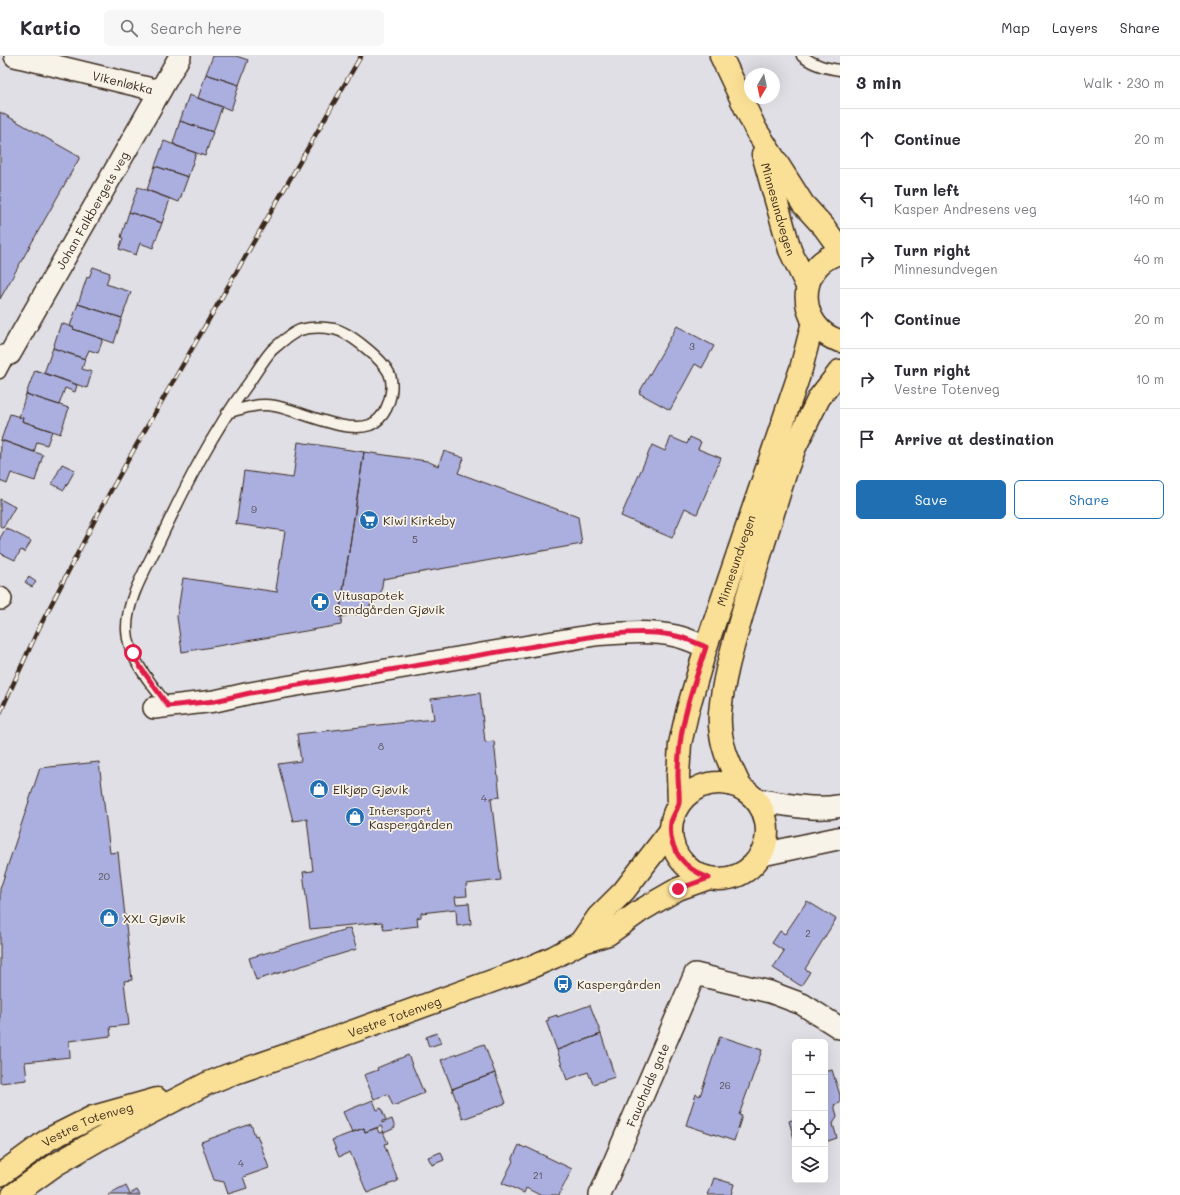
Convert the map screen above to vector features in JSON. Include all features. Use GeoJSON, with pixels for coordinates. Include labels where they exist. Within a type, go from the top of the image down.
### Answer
{"type":"FeatureCollection","features":[{"type":"Feature","properties":{"kind":"main road","name":"Minnesundvegen"},"geometry":{"type":"LineString","coordinates":[[722,56],[756,130],[803,204],[824,227],[840,249]]}},
{"type":"Feature","properties":{"kind":"main road","name":"Minnesundvegen"},"geometry":{"type":"LineString","coordinates":[[756,130],[790,250],[807,286]]}},
{"type":"Feature","properties":{"kind":"main road","name":"Minnesundvegen"},"geometry":{"type":"LineString","coordinates":[[679,804],[678,775],[680,744],[688,709],[706,647],[800,369],[813,322],[807,304],[807,286],[814,270],[822,262],[840,253]]}},
{"type":"Feature","properties":{"kind":"main road"},"geometry":{"type":"LineString","coordinates":[[813,322],[824,333],[840,341]]}},
{"type":"Feature","properties":{"kind":"main road","name":"Minnesundvegen"},"geometry":{"type":"LineString","coordinates":[[748,793],[729,764],[724,749],[721,731],[720,714],[729,661],[785,474],[795,447],[819,398],[840,371]]}},
{"type":"Feature","properties":{"kind":"main road"},"geometry":{"type":"LineString","coordinates":[[748,793],[764,813],[767,831],[766,839],[760,855],[747,870],[728,878],[709,878],[698,874],[681,861],[675,851],[672,841],[672,821],[679,804],[685,796],[702,786],[712,783],[732,785],[748,793],[789,805],[815,808],[840,806]]}},
{"type":"Feature","properties":{"kind":"main road","name":"Vestre Totenveg"},"geometry":{"type":"LineString","coordinates":[[580,943],[598,917],[624,891],[671,830]]}},
{"type":"Feature","properties":{"kind":"main road"},"geometry":{"type":"LineString","coordinates":[[760,855],[829,842],[840,838]]}},
{"type":"Feature","properties":{"kind":"main road","name":"Vestre Totenveg"},"geometry":{"type":"LineString","coordinates":[[0,1175],[49,1139],[94,1117],[206,1084],[531,967],[580,943],[608,934],[640,911],[678,889],[709,878]]}},
{"type":"Feature","properties":{"kind":"main road","name":"Vestre Totenveg"},"geometry":{"type":"LineString","coordinates":[[13,1195],[55,1165],[98,1140],[206,1084]]}},
{"type":"Feature","properties":{"kind":"street","name":"Vikenløkka"},"geometry":{"type":"LineString","coordinates":[[15,56],[160,91]]}},
{"type":"Feature","properties":{"kind":"street","name":"Johan Falkbergets veg"},"geometry":{"type":"LineString","coordinates":[[5,356],[180,56]]}},
{"type":"Feature","properties":{"kind":"street"},"geometry":{"type":"LineString","coordinates":[[161,707],[215,701],[250,693],[595,636],[629,632],[656,632],[678,636],[706,647]]}},
{"type":"Feature","properties":{"kind":"street","name":"Fauchalds gate"},"geometry":{"type":"LineString","coordinates":[[600,1195],[695,974],[770,992],[802,1004],[840,1028]]}},
{"type":"Feature","properties":{"kind":"lane"},"geometry":{"type":"LineString","coordinates":[[802,56],[812,63],[824,68],[840,70]]}},
{"type":"Feature","properties":{"kind":"lane"},"geometry":{"type":"LineString","coordinates":[[161,707],[133,653],[128,640],[128,615],[133,597],[173,513],[227,413],[271,351],[286,338],[299,330],[320,327],[336,329],[357,341],[381,361],[390,374],[392,387],[390,403],[384,415],[371,424],[354,427],[333,423],[274,406],[250,405],[227,413]]}},
{"type":"Feature","properties":{"kind":"lane"},"geometry":{"type":"LineString","coordinates":[[0,373],[5,356]]}},
{"type":"Feature","properties":{"kind":"building"},"geometry":{"type":"Polygon","coordinates":[[[213,56],[236,56],[248,60],[239,85],[206,74],[213,56]]]}},
{"type":"Feature","properties":{"kind":"building"},"geometry":{"type":"Polygon","coordinates":[[[206,74],[239,85],[231,110],[198,98],[206,74]]]}},
{"type":"Feature","properties":{"kind":"building"},"geometry":{"type":"Polygon","coordinates":[[[189,95],[222,107],[213,132],[180,121],[189,95]]]}},
{"type":"Feature","properties":{"kind":"building"},"geometry":{"type":"Polygon","coordinates":[[[0,112],[80,157],[0,299],[0,112]]]}},
{"type":"Feature","properties":{"kind":"building"},"geometry":{"type":"Polygon","coordinates":[[[180,121],[213,132],[205,156],[176,146],[173,143],[180,121]]]}},
{"type":"Feature","properties":{"kind":"building"},"geometry":{"type":"Polygon","coordinates":[[[164,141],[196,153],[188,177],[155,166],[164,141]]]}},
{"type":"Feature","properties":{"kind":"building"},"geometry":{"type":"Polygon","coordinates":[[[155,166],[188,177],[179,202],[147,190],[155,166]]]}},
{"type":"Feature","properties":{"kind":"building"},"geometry":{"type":"Polygon","coordinates":[[[138,187],[170,199],[162,223],[129,212],[138,187]]]}},
{"type":"Feature","properties":{"kind":"building"},"geometry":{"type":"Polygon","coordinates":[[[129,212],[162,223],[153,248],[140,243],[136,255],[119,249],[123,238],[121,237],[129,212]]]}},
{"type":"Feature","properties":{"kind":"building"},"geometry":{"type":"Polygon","coordinates":[[[93,267],[110,273],[106,284],[131,292],[122,318],[78,304],[87,277],[89,278],[93,267]]]}},
{"type":"Feature","properties":{"kind":"building"},"geometry":{"type":"Polygon","coordinates":[[[78,304],[122,318],[114,343],[73,329],[74,328],[70,326],[78,304]]]}},
{"type":"Feature","properties":{"kind":"building"},"geometry":{"type":"Polygon","coordinates":[[[61,323],[74,328],[73,329],[103,339],[98,353],[89,350],[85,359],[53,348],[61,323]]]}},
{"type":"Feature","properties":{"kind":"building"},"geometry":{"type":"Polygon","coordinates":[[[677,326],[714,346],[702,368],[695,364],[670,410],[639,393],[677,326]]]}},
{"type":"Feature","properties":{"kind":"building"},"geometry":{"type":"Polygon","coordinates":[[[53,348],[85,359],[82,369],[92,372],[87,388],[44,373],[53,348]]]}},
{"type":"Feature","properties":{"kind":"building"},"geometry":{"type":"Polygon","coordinates":[[[35,370],[77,385],[75,392],[65,388],[59,405],[26,394],[35,370]]]}},
{"type":"Feature","properties":{"kind":"building"},"geometry":{"type":"Polygon","coordinates":[[[26,394],[69,408],[60,434],[22,421],[23,418],[19,417],[26,394]]]}},
{"type":"Feature","properties":{"kind":"building"},"geometry":{"type":"Polygon","coordinates":[[[10,414],[23,418],[22,421],[52,431],[47,445],[37,442],[34,452],[1,440],[10,414]]]}},
{"type":"Feature","properties":{"kind":"building"},"geometry":{"type":"Polygon","coordinates":[[[671,437],[687,444],[690,437],[701,442],[698,449],[721,458],[697,514],[685,508],[672,538],[621,516],[652,445],[665,451],[671,437]]]}},
{"type":"Feature","properties":{"kind":"building"},"geometry":{"type":"Polygon","coordinates":[[[1,440],[43,455],[35,481],[11,473],[7,484],[0,481],[1,440]]]}},
{"type":"Feature","properties":{"kind":"building"},"geometry":{"type":"Polygon","coordinates":[[[298,442],[364,452],[339,617],[342,616],[341,625],[182,652],[177,617],[183,578],[277,592],[276,589],[285,531],[236,524],[244,471],[293,478],[298,442]]]}},
{"type":"Feature","properties":{"kind":"building"},"geometry":{"type":"Polygon","coordinates":[[[444,451],[464,458],[458,473],[578,517],[582,544],[383,579],[380,599],[358,614],[339,617],[364,452],[427,461],[438,466],[444,451]]]}},
{"type":"Feature","properties":{"kind":"building"},"geometry":{"type":"Polygon","coordinates":[[[62,464],[75,470],[64,490],[52,484],[62,464]]]}},
{"type":"Feature","properties":{"kind":"building"},"geometry":{"type":"Polygon","coordinates":[[[0,499],[15,507],[3,528],[0,526],[0,499]]]}},
{"type":"Feature","properties":{"kind":"building"},"geometry":{"type":"Polygon","coordinates":[[[6,528],[31,541],[25,552],[21,550],[15,560],[0,553],[0,538],[6,528]]]}},
{"type":"Feature","properties":{"kind":"building"},"geometry":{"type":"Polygon","coordinates":[[[29,577],[36,582],[32,587],[25,582],[29,577]]]}},
{"type":"Feature","properties":{"kind":"building"},"geometry":{"type":"Polygon","coordinates":[[[480,693],[485,742],[494,741],[500,797],[491,798],[501,880],[466,884],[467,896],[455,897],[456,904],[469,903],[471,924],[457,926],[456,909],[421,913],[421,917],[417,918],[418,926],[384,930],[382,922],[310,929],[303,872],[313,871],[307,819],[293,821],[278,764],[301,761],[297,734],[434,719],[431,699],[480,693]]]}},
{"type":"Feature","properties":{"kind":"building"},"geometry":{"type":"Polygon","coordinates":[[[99,762],[110,853],[118,852],[132,980],[124,981],[129,1025],[110,1027],[111,1036],[69,1041],[70,1057],[25,1062],[27,1080],[0,1083],[0,889],[40,768],[99,762]]]}},
{"type":"Feature","properties":{"kind":"building"},"geometry":{"type":"Polygon","coordinates":[[[807,901],[836,919],[805,969],[810,972],[801,986],[773,968],[784,951],[772,943],[780,931],[785,934],[807,901]]]}},
{"type":"Feature","properties":{"kind":"building"},"geometry":{"type":"Polygon","coordinates":[[[350,928],[357,949],[256,980],[249,958],[350,928]]]}},
{"type":"Feature","properties":{"kind":"building"},"geometry":{"type":"Polygon","coordinates":[[[590,1005],[601,1034],[557,1050],[546,1021],[549,1020],[548,1018],[557,1015],[557,1017],[590,1005]]]}},
{"type":"Feature","properties":{"kind":"building"},"geometry":{"type":"Polygon","coordinates":[[[437,1033],[441,1043],[429,1047],[426,1037],[437,1033]]]}},
{"type":"Feature","properties":{"kind":"building"},"geometry":{"type":"Polygon","coordinates":[[[601,1034],[615,1077],[593,1084],[588,1072],[567,1080],[557,1050],[601,1034]]]}},
{"type":"Feature","properties":{"kind":"building"},"geometry":{"type":"Polygon","coordinates":[[[720,1036],[762,1050],[739,1115],[742,1116],[734,1141],[686,1125],[696,1094],[700,1096],[720,1036]]]}},
{"type":"Feature","properties":{"kind":"building"},"geometry":{"type":"Polygon","coordinates":[[[484,1044],[495,1073],[452,1089],[441,1060],[484,1044]]]}},
{"type":"Feature","properties":{"kind":"building"},"geometry":{"type":"Polygon","coordinates":[[[408,1055],[424,1093],[393,1106],[388,1094],[374,1099],[364,1075],[378,1070],[377,1068],[408,1055]]]}},
{"type":"Feature","properties":{"kind":"building"},"geometry":{"type":"Polygon","coordinates":[[[832,1070],[840,1095],[840,1103],[834,1105],[837,1116],[833,1124],[837,1138],[828,1141],[828,1075],[828,1071],[832,1070]]]}},
{"type":"Feature","properties":{"kind":"building"},"geometry":{"type":"Polygon","coordinates":[[[495,1073],[506,1103],[463,1119],[452,1089],[495,1073]]]}},
{"type":"Feature","properties":{"kind":"building"},"geometry":{"type":"Polygon","coordinates":[[[373,1100],[377,1110],[381,1108],[386,1120],[382,1121],[382,1123],[392,1119],[395,1128],[384,1133],[381,1126],[365,1132],[364,1128],[352,1132],[343,1112],[373,1100]]]}},
{"type":"Feature","properties":{"kind":"building"},"geometry":{"type":"Polygon","coordinates":[[[792,1120],[792,1132],[789,1121],[792,1120]]]}},
{"type":"Feature","properties":{"kind":"building"},"geometry":{"type":"Polygon","coordinates":[[[251,1124],[255,1136],[257,1135],[269,1168],[243,1177],[247,1188],[228,1194],[224,1182],[214,1180],[201,1142],[251,1124]]]}},
{"type":"Feature","properties":{"kind":"building"},"geometry":{"type":"Polygon","coordinates":[[[364,1128],[365,1132],[377,1128],[379,1133],[383,1132],[388,1143],[384,1144],[398,1181],[367,1193],[350,1152],[339,1157],[332,1140],[364,1128]]]}},
{"type":"Feature","properties":{"kind":"building"},"geometry":{"type":"Polygon","coordinates":[[[519,1145],[572,1169],[559,1195],[540,1195],[526,1188],[524,1193],[502,1183],[519,1145]]]}},
{"type":"Feature","properties":{"kind":"building"},"geometry":{"type":"Polygon","coordinates":[[[441,1152],[444,1160],[432,1165],[428,1157],[441,1152]]]}},
{"type":"Feature","properties":{"kind":"building"},"geometry":{"type":"Polygon","coordinates":[[[714,1178],[734,1184],[731,1195],[708,1195],[714,1178]]]}},
{"type":"Feature","properties":{"kind":"building"},"geometry":{"type":"Polygon","coordinates":[[[126,1186],[130,1194],[137,1190],[140,1195],[108,1195],[126,1186]]]}},
{"type":"Feature","properties":{"kind":"railway"},"geometry":{"type":"LineString","coordinates":[[0,713],[38,630],[100,510],[361,56]]}},
{"type":"Feature","properties":{"kind":"place","name":"Kiwi Kirkeby"},"geometry":{"type":"Point","coordinates":[369,520]}},
{"type":"Feature","properties":{"kind":"place","name":"Vitusapotek Sandgården Gjøvik"},"geometry":{"type":"Point","coordinates":[320,602]}},
{"type":"Feature","properties":{"kind":"place","name":"Elkjøp Gjøvik"},"geometry":{"type":"Point","coordinates":[319,789]}},
{"type":"Feature","properties":{"kind":"place","name":"Intersport Kaspergården"},"geometry":{"type":"Point","coordinates":[355,817]}},
{"type":"Feature","properties":{"kind":"place","name":"XXL Gjøvik"},"geometry":{"type":"Point","coordinates":[109,918]}},
{"type":"Feature","properties":{"kind":"place","name":"Kaspergården"},"geometry":{"type":"Point","coordinates":[563,984]}},
{"type":"Feature","properties":{"kind":"route"},"geometry":{"type":"LineString","coordinates":[[133,653],[141,668],[168,706],[215,701],[250,693],[556,641],[629,632],[656,632],[678,636],[706,647],[685,718],[680,744],[678,775],[679,804],[674,812],[671,830],[675,851],[681,861],[698,874],[709,878],[678,889]]}}]}
